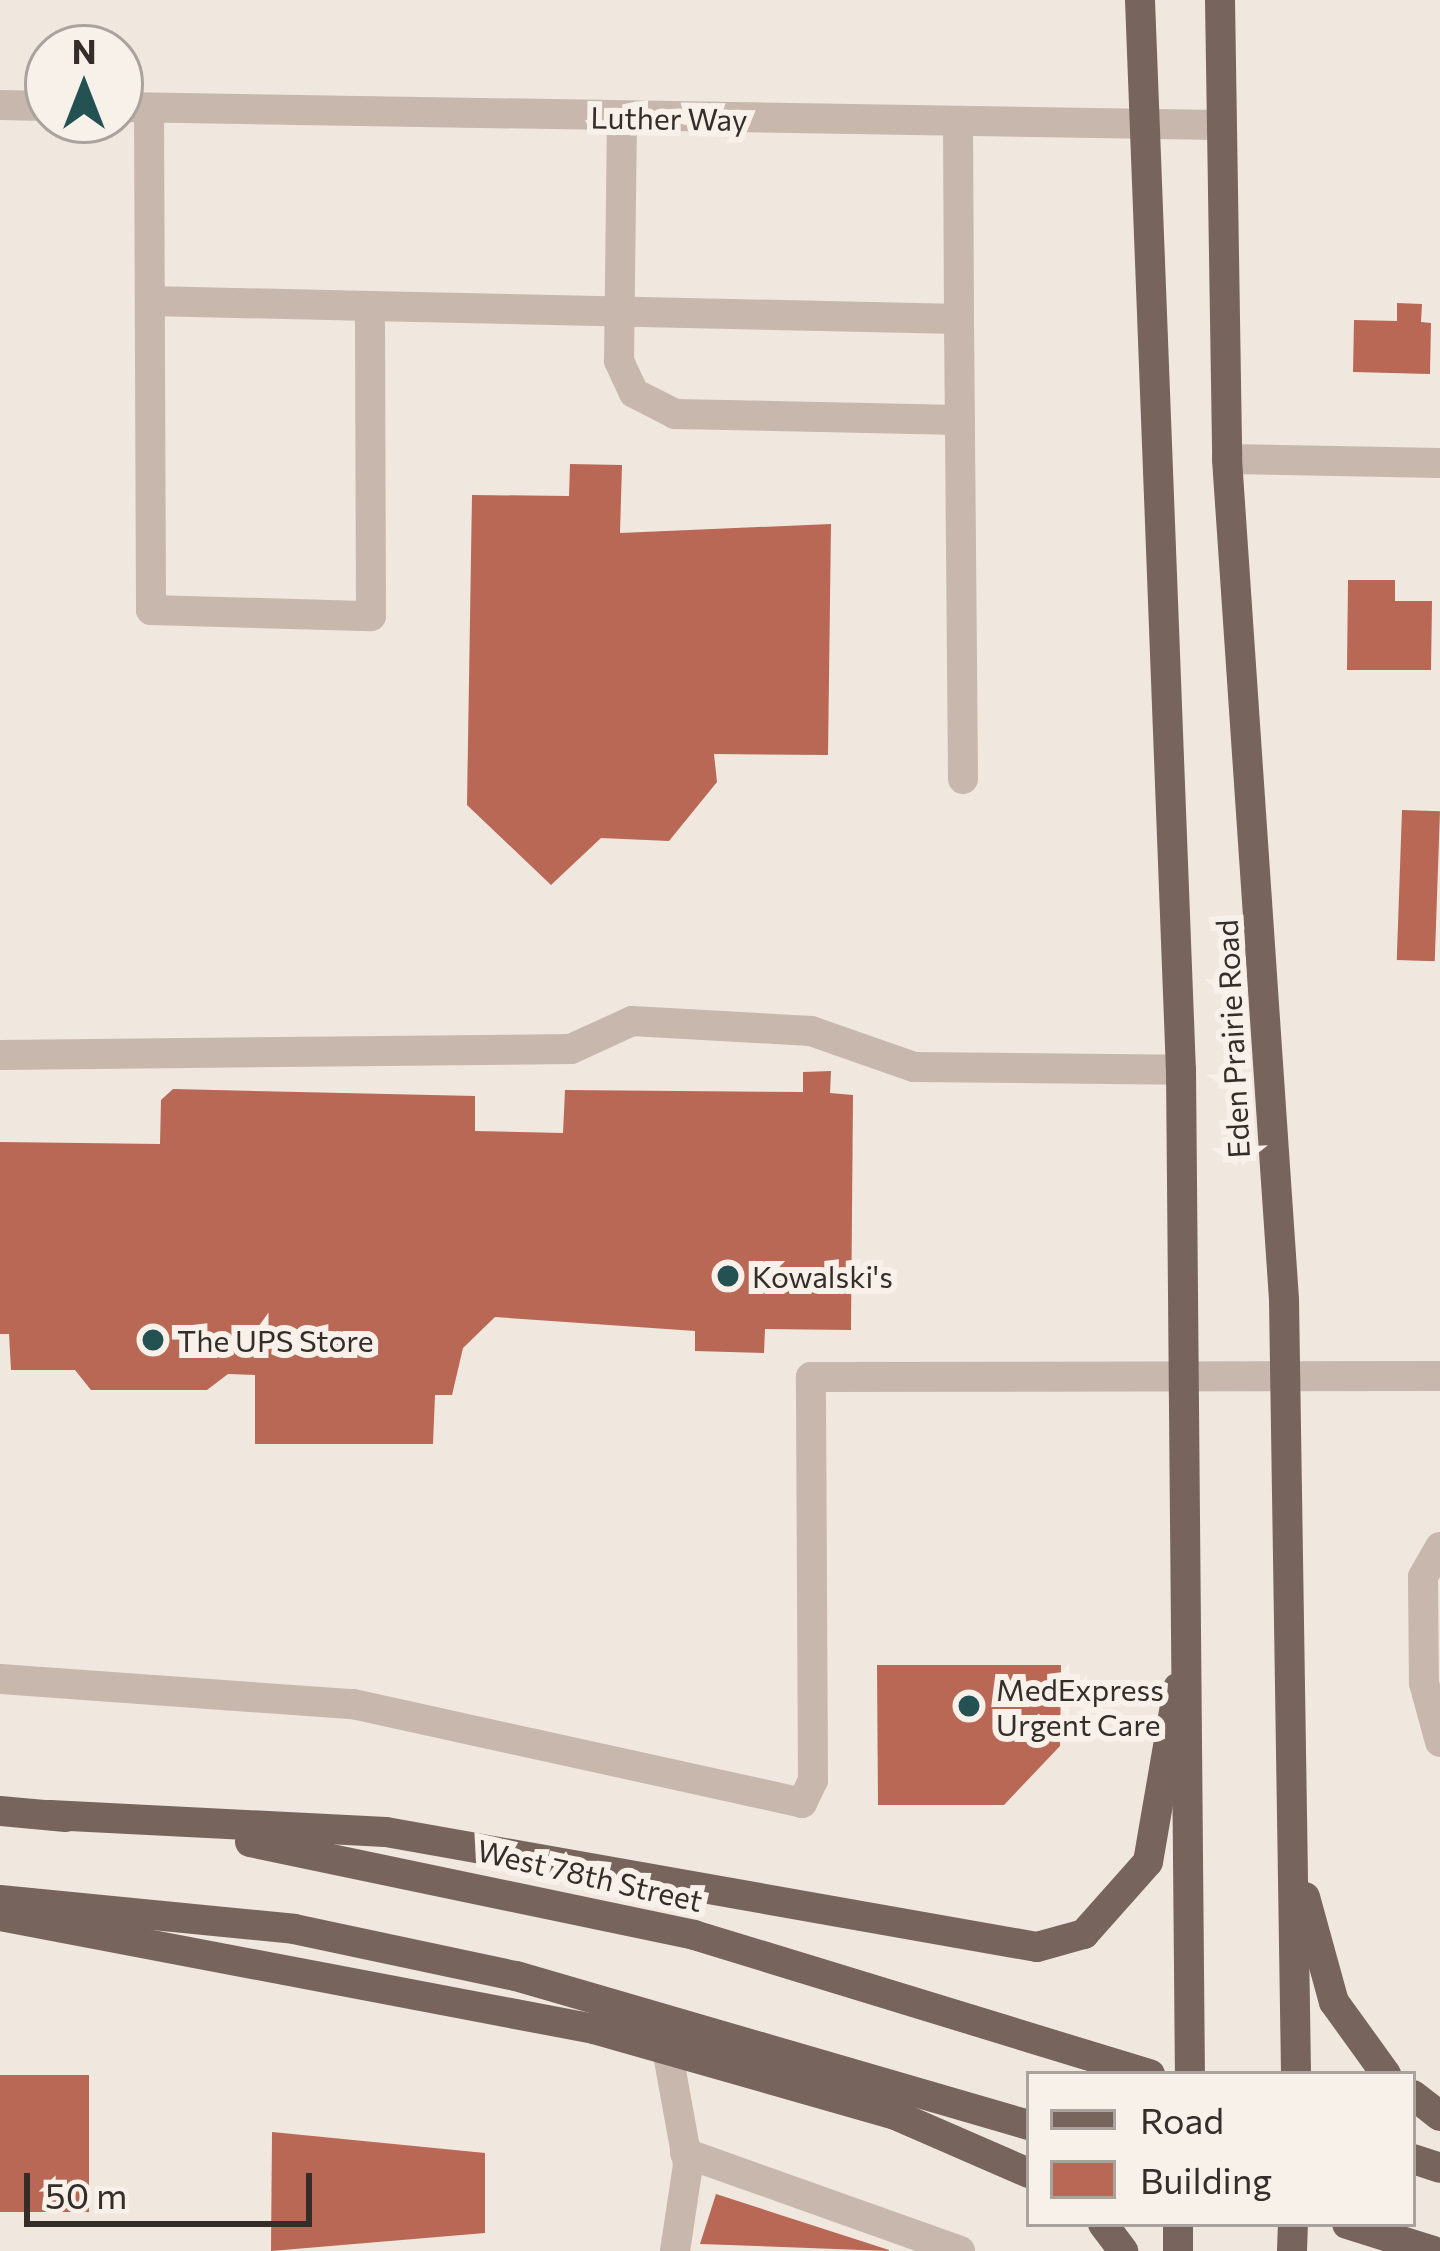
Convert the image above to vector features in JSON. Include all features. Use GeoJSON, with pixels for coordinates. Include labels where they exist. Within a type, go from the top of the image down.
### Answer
{"type":"FeatureCollection","features":[{"type":"Feature","properties":{"kind":"main road","name":"Eden Prairie Road"},"geometry":{"type":"LineString","coordinates":[[1140,0],[1141,121],[1181,1070],[1191,1617],[1190,2071]]}},
{"type":"Feature","properties":{"kind":"main road","name":"Eden Prairie Road"},"geometry":{"type":"LineString","coordinates":[[1220,0],[1227,459],[1285,1372],[1296,2071]]}},
{"type":"Feature","properties":{"kind":"main road"},"geometry":{"type":"LineString","coordinates":[[50,1815],[386,1832],[1037,1947],[1084,1934],[1148,1862],[1191,1617]]}},
{"type":"Feature","properties":{"kind":"main road","name":"West 78th Street"},"geometry":{"type":"LineString","coordinates":[[0,1811],[274,1846],[672,1930],[1140,2071]]}},
{"type":"Feature","properties":{"kind":"main road"},"geometry":{"type":"LineString","coordinates":[[1294,1857],[1334,2002],[1384,2071]]}},
{"type":"Feature","properties":{"kind":"main road"},"geometry":{"type":"LineString","coordinates":[[0,1900],[294,1929],[665,2016],[1026,2124]]}},
{"type":"Feature","properties":{"kind":"main road"},"geometry":{"type":"LineString","coordinates":[[0,1916],[413,1987],[660,2048],[893,2114],[1026,2173]]}},
{"type":"Feature","properties":{"kind":"main road"},"geometry":{"type":"LineString","coordinates":[[1416,2097],[1440,2116]]}},
{"type":"Feature","properties":{"kind":"main road"},"geometry":{"type":"LineString","coordinates":[[1357,2227],[1433,2251]]}},
{"type":"Feature","properties":{"kind":"street","name":"Luther Way"},"geometry":{"type":"LineString","coordinates":[[144,108],[1219,125]]}},
{"type":"Feature","properties":{"kind":"street"},"geometry":{"type":"LineString","coordinates":[[622,117],[619,362],[634,393],[674,415],[960,420]]}},
{"type":"Feature","properties":{"kind":"street"},"geometry":{"type":"LineString","coordinates":[[958,123],[962,778]]}},
{"type":"Feature","properties":{"kind":"street"},"geometry":{"type":"LineString","coordinates":[[138,144],[150,301],[151,610],[370,616],[370,306]]}},
{"type":"Feature","properties":{"kind":"street"},"geometry":{"type":"LineString","coordinates":[[150,301],[959,319]]}},
{"type":"Feature","properties":{"kind":"street"},"geometry":{"type":"LineString","coordinates":[[1227,459],[1440,464]]}},
{"type":"Feature","properties":{"kind":"street"},"geometry":{"type":"LineString","coordinates":[[0,1055],[571,1049],[632,1021],[811,1030],[914,1067],[1181,1070]]}},
{"type":"Feature","properties":{"kind":"street"},"geometry":{"type":"LineString","coordinates":[[0,1679],[353,1704],[802,1803],[813,1780],[812,1377],[1285,1372],[1440,1376]]}},
{"type":"Feature","properties":{"kind":"street"},"geometry":{"type":"LineString","coordinates":[[1440,1547],[1423,1577],[1424,1683],[1440,1742]]}},
{"type":"Feature","properties":{"kind":"street"},"geometry":{"type":"LineString","coordinates":[[665,2016],[660,2048],[686,2153],[675,2251]]}},
{"type":"Feature","properties":{"kind":"street"},"geometry":{"type":"LineString","coordinates":[[686,2153],[960,2251]]}},
{"type":"Feature","properties":{"kind":"building"},"geometry":{"type":"Polygon","coordinates":[[[1397,303],[1422,304],[1421,322],[1431,323],[1430,374],[1353,372],[1354,320],[1397,321],[1397,303]]]}},
{"type":"Feature","properties":{"kind":"building"},"geometry":{"type":"Polygon","coordinates":[[[570,464],[622,465],[620,533],[831,524],[828,755],[714,754],[717,782],[669,841],[601,838],[551,885],[467,805],[472,495],[569,496],[570,464]]]}},
{"type":"Feature","properties":{"kind":"building"},"geometry":{"type":"Polygon","coordinates":[[[1348,580],[1395,580],[1395,601],[1432,601],[1431,670],[1347,670],[1348,580]]]}},
{"type":"Feature","properties":{"kind":"building"},"geometry":{"type":"Polygon","coordinates":[[[1402,810],[1440,811],[1435,961],[1397,960],[1402,810]]]}},
{"type":"Feature","properties":{"kind":"building"},"geometry":{"type":"Polygon","coordinates":[[[831,1071],[830,1093],[853,1095],[851,1330],[765,1329],[764,1353],[695,1351],[695,1331],[495,1317],[463,1348],[452,1395],[435,1395],[433,1444],[255,1444],[255,1375],[228,1374],[207,1390],[91,1390],[75,1370],[11,1370],[9,1334],[0,1334],[0,1142],[160,1144],[161,1100],[173,1089],[475,1096],[475,1131],[563,1133],[565,1090],[803,1092],[803,1072],[831,1071]]]}},
{"type":"Feature","properties":{"kind":"building","name":"MedExpress Urgent Care"},"geometry":{"type":"Polygon","coordinates":[[[877,1665],[1061,1665],[1060,1746],[1004,1805],[878,1805],[877,1665]]]}},
{"type":"Feature","properties":{"kind":"building"},"geometry":{"type":"Polygon","coordinates":[[[0,2075],[89,2075],[89,2212],[0,2212],[0,2075]]]}},
{"type":"Feature","properties":{"kind":"building"},"geometry":{"type":"Polygon","coordinates":[[[272,2132],[485,2153],[485,2233],[271,2251],[272,2132]]]}},
{"type":"Feature","properties":{"kind":"building"},"geometry":{"type":"Polygon","coordinates":[[[716,2194],[889,2250],[889,2251],[700,2244],[716,2194]]]}},
{"type":"Feature","properties":{"kind":"place","name":"Kowalski's"},"geometry":{"type":"Point","coordinates":[728,1276]}},
{"type":"Feature","properties":{"kind":"place","name":"The UPS Store"},"geometry":{"type":"Point","coordinates":[153,1340]}},
{"type":"Feature","properties":{"kind":"place","name":"MedExpress Urgent Care"},"geometry":{"type":"Point","coordinates":[969,1706]}}]}
